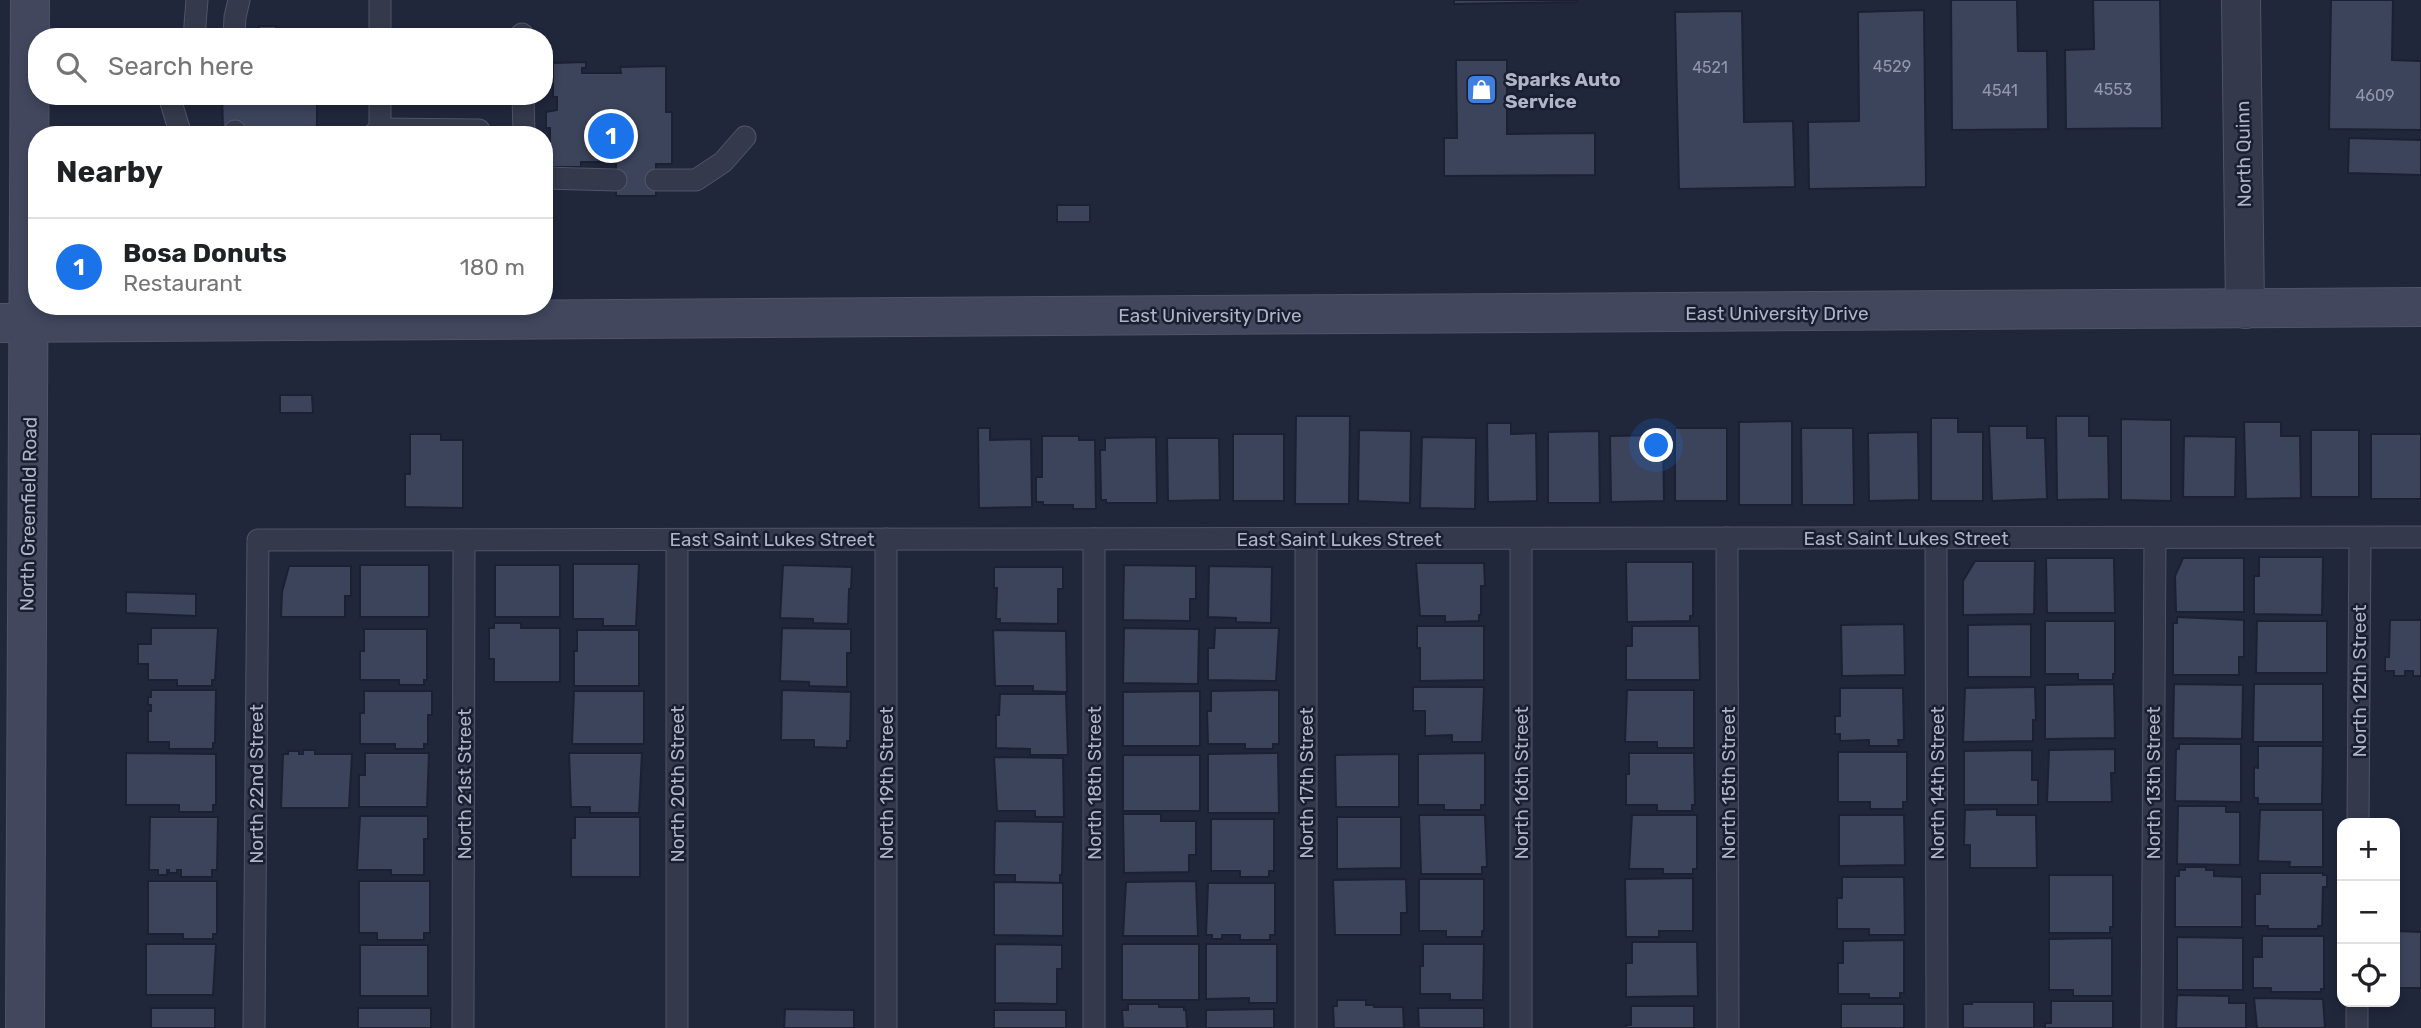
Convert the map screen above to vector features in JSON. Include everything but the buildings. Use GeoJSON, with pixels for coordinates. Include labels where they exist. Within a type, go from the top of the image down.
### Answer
{"type":"FeatureCollection","features":[{"type":"Feature","properties":{"kind":"main road","name":"North Greenfield Road"},"geometry":{"type":"LineString","coordinates":[[30,0],[31,28]]}},
{"type":"Feature","properties":{"kind":"main road","name":"North Greenfield Road"},"geometry":{"type":"LineString","coordinates":[[30,126],[31,105]]}},
{"type":"Feature","properties":{"kind":"main road","name":"North Greenfield Road"},"geometry":{"type":"LineString","coordinates":[[25,1028],[24,784],[15,323],[28,150]]}},
{"type":"Feature","properties":{"kind":"main road","name":"East University Drive"},"geometry":{"type":"LineString","coordinates":[[15,323],[2421,307]]}},
{"type":"Feature","properties":{"kind":"street","name":"North Quinn"},"geometry":{"type":"LineString","coordinates":[[2241,0],[2245,309]]}},
{"type":"Feature","properties":{"kind":"lane"},"geometry":{"type":"LineString","coordinates":[[195,28],[197,0]]}},
{"type":"Feature","properties":{"kind":"lane"},"geometry":{"type":"LineString","coordinates":[[234,28],[239,0]]}},
{"type":"Feature","properties":{"kind":"lane"},"geometry":{"type":"LineString","coordinates":[[380,0],[380,28]]}},
{"type":"Feature","properties":{"kind":"lane"},"geometry":{"type":"LineString","coordinates":[[172,105],[178,126]]}},
{"type":"Feature","properties":{"kind":"lane"},"geometry":{"type":"LineString","coordinates":[[378,126],[379,105]]}},
{"type":"Feature","properties":{"kind":"lane"},"geometry":{"type":"LineString","coordinates":[[523,105],[524,126]]}},
{"type":"Feature","properties":{"kind":"lane"},"geometry":{"type":"LineString","coordinates":[[656,180],[696,180],[723,162],[745,137]]}},
{"type":"Feature","properties":{"kind":"lane"},"geometry":{"type":"LineString","coordinates":[[553,178],[616,180]]}},
{"type":"Feature","properties":{"kind":"lane","name":"East Saint Lukes Street"},"geometry":{"type":"LineString","coordinates":[[258,540],[2421,537]]}},
{"type":"Feature","properties":{"kind":"lane","name":"North 15th Street"},"geometry":{"type":"LineString","coordinates":[[1727,538],[1728,1028]]}},
{"type":"Feature","properties":{"kind":"lane","name":"North 14th Street"},"geometry":{"type":"LineString","coordinates":[[1937,538],[1937,1028]]}},
{"type":"Feature","properties":{"kind":"lane","name":"North 13th Street"},"geometry":{"type":"LineString","coordinates":[[2152,1028],[2155,538]]}},
{"type":"Feature","properties":{"kind":"lane","name":"North 12th Street"},"geometry":{"type":"LineString","coordinates":[[2358,818],[2360,538]]}},
{"type":"Feature","properties":{"kind":"lane","name":"North 19th Street"},"geometry":{"type":"LineString","coordinates":[[886,539],[886,1028]]}},
{"type":"Feature","properties":{"kind":"lane","name":"North 18th Street"},"geometry":{"type":"LineString","coordinates":[[1094,539],[1094,1028]]}},
{"type":"Feature","properties":{"kind":"lane","name":"North 17th Street"},"geometry":{"type":"LineString","coordinates":[[1306,539],[1306,1028]]}},
{"type":"Feature","properties":{"kind":"lane","name":"North 16th Street"},"geometry":{"type":"LineString","coordinates":[[1521,539],[1521,1028]]}},
{"type":"Feature","properties":{"kind":"lane","name":"North 22nd Street"},"geometry":{"type":"LineString","coordinates":[[254,1028],[258,540]]}},
{"type":"Feature","properties":{"kind":"lane","name":"North 21st Street"},"geometry":{"type":"LineString","coordinates":[[464,540],[464,1028]]}},
{"type":"Feature","properties":{"kind":"lane","name":"North 20th Street"},"geometry":{"type":"LineString","coordinates":[[677,540],[677,1028]]}},
{"type":"Feature","properties":{"kind":"lane"},"geometry":{"type":"LineString","coordinates":[[2357,1007],[2357,1028]]}},
{"type":"Feature","properties":{"kind":"place","name":"Sparks Auto Service"},"geometry":{"type":"Point","coordinates":[1482,90]}},
{"type":"Feature","properties":{"kind":"place","name":"Bosa Donuts"},"geometry":{"type":"Point","coordinates":[611,136]}}]}
